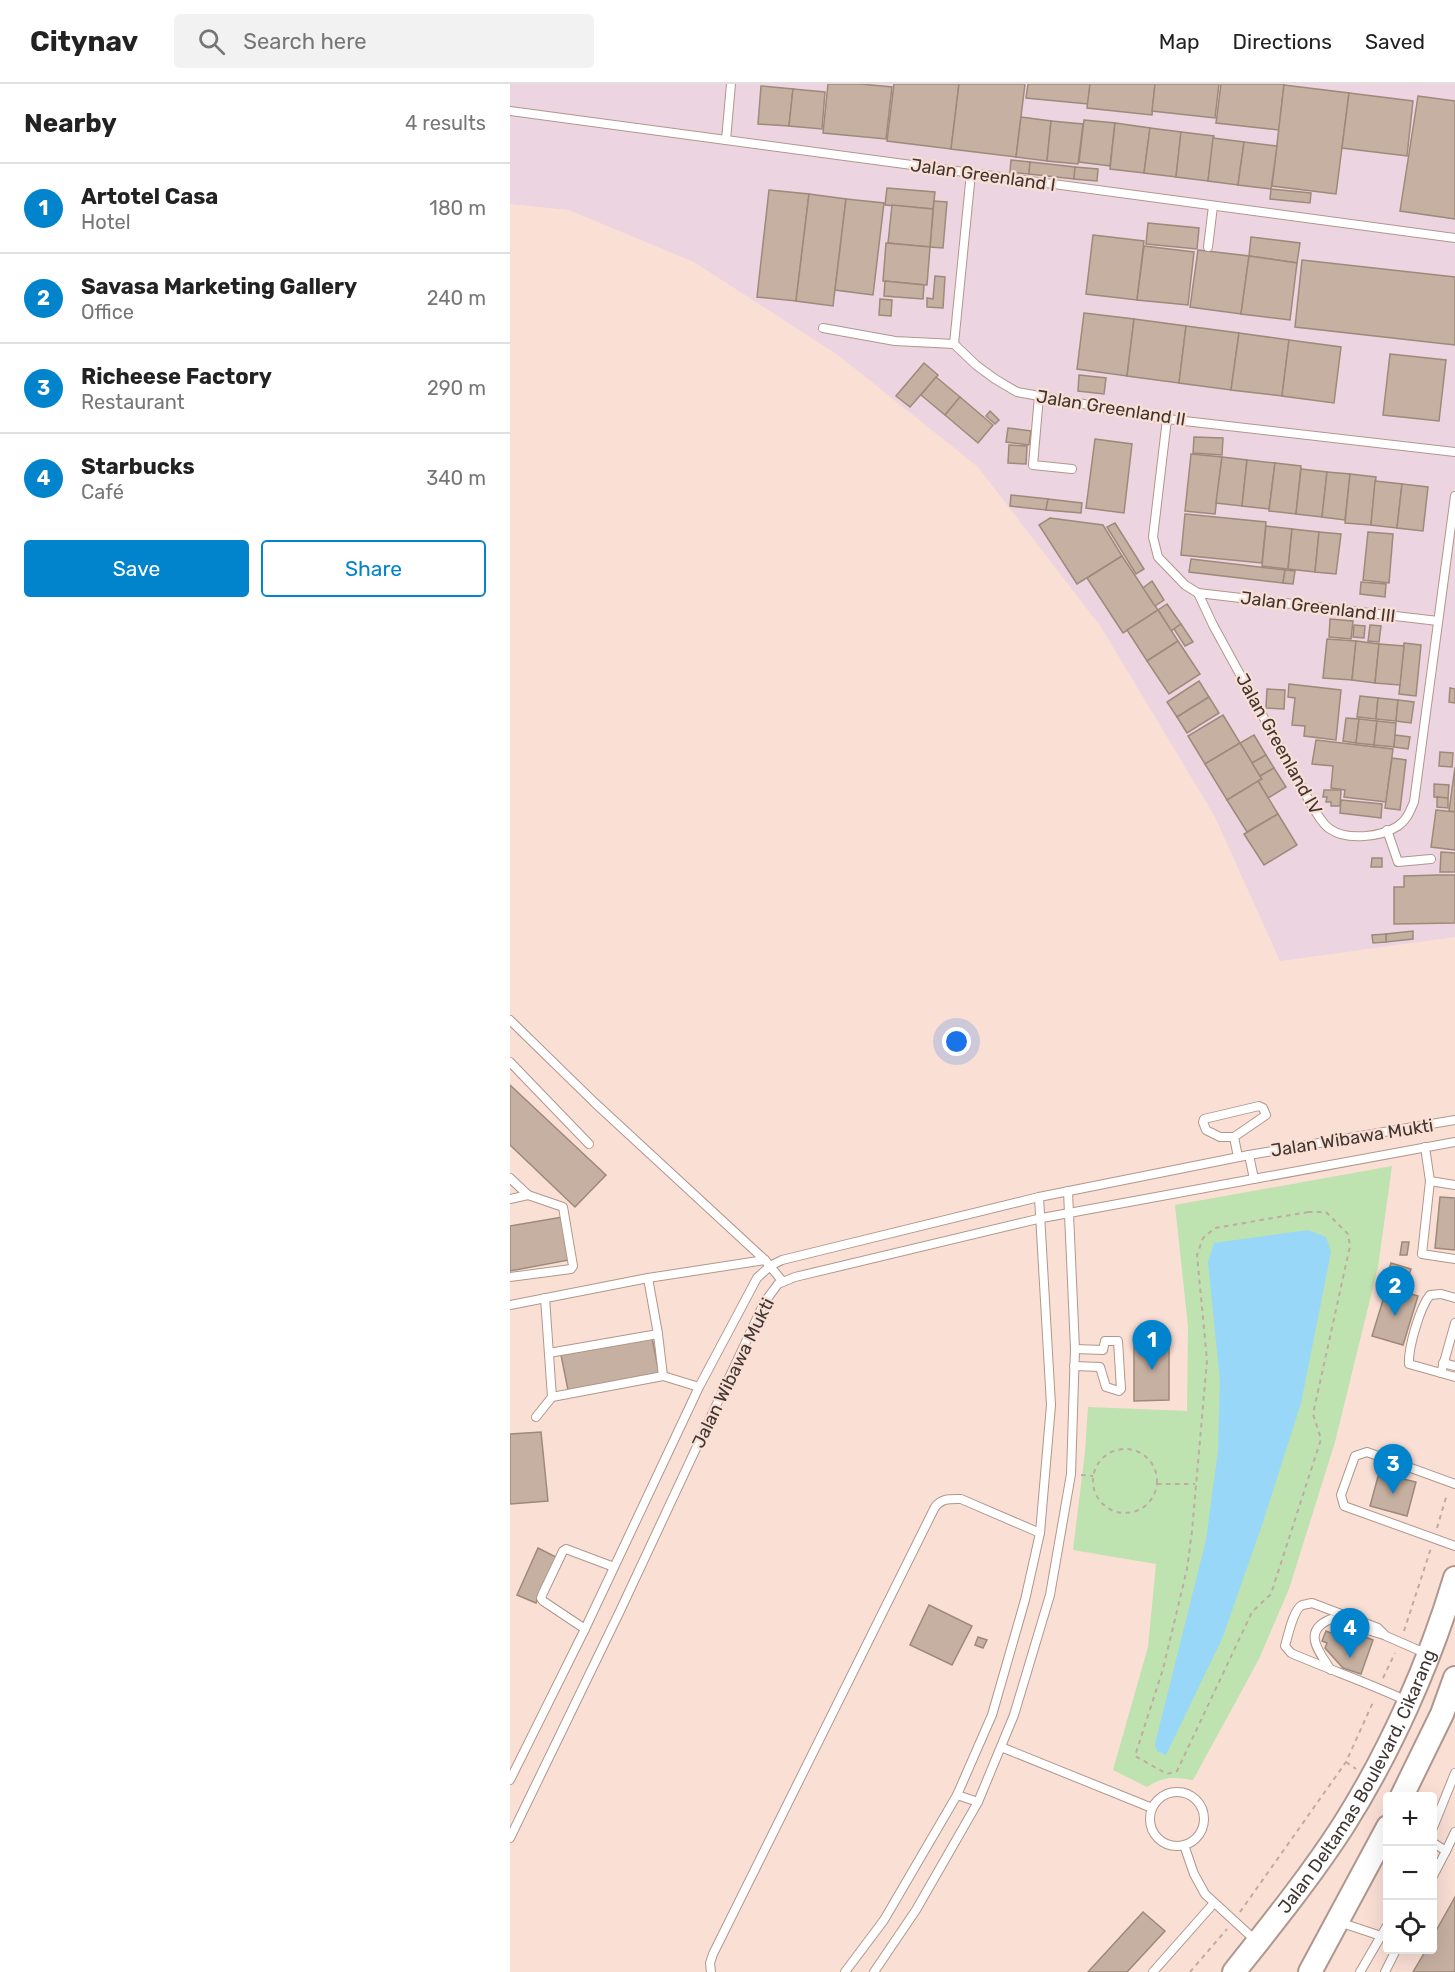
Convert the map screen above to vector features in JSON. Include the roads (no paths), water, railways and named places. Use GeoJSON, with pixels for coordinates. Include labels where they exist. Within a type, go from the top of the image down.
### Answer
{"type":"FeatureCollection","features":[{"type":"Feature","properties":{"kind":"street","name":"Jalan Deltamas Boulevard, Cikarang"},"geometry":{"type":"LineString","coordinates":[[1234,1972],[1301,1887],[1344,1825],[1408,1702],[1443,1617],[1455,1578]]}},
{"type":"Feature","properties":{"kind":"street"},"geometry":{"type":"LineString","coordinates":[[1404,1792],[1442,1713],[1455,1678]]}},
{"type":"Feature","properties":{"kind":"street"},"geometry":{"type":"LineString","coordinates":[[1310,1972],[1383,1836]]}},
{"type":"Feature","properties":{"kind":"lane"},"geometry":{"type":"LineString","coordinates":[[726,140],[731,84]]}},
{"type":"Feature","properties":{"kind":"lane","name":"Jalan Greenland I"},"geometry":{"type":"LineString","coordinates":[[510,111],[1455,238]]}},
{"type":"Feature","properties":{"kind":"lane"},"geometry":{"type":"LineString","coordinates":[[823,328],[895,341],[954,344],[971,173]]}},
{"type":"Feature","properties":{"kind":"lane"},"geometry":{"type":"LineString","coordinates":[[1208,247],[1213,206]]}},
{"type":"Feature","properties":{"kind":"lane","name":"Jalan Greenland II"},"geometry":{"type":"LineString","coordinates":[[954,344],[976,365],[1017,392],[1167,419],[1455,452]]}},
{"type":"Feature","properties":{"kind":"lane"},"geometry":{"type":"LineString","coordinates":[[1040,396],[1033,465],[1072,469]]}},
{"type":"Feature","properties":{"kind":"lane","name":"Jalan Greenland IV"},"geometry":{"type":"LineString","coordinates":[[1167,419],[1153,537],[1158,557],[1185,585],[1198,593],[1213,625],[1312,806],[1327,827],[1355,837],[1396,827],[1407,818],[1417,794],[1455,496]]}},
{"type":"Feature","properties":{"kind":"lane","name":"Jalan Greenland III"},"geometry":{"type":"LineString","coordinates":[[1198,593],[1438,621]]}},
{"type":"Feature","properties":{"kind":"lane"},"geometry":{"type":"LineString","coordinates":[[1387,830],[1398,862],[1431,859]]}},
{"type":"Feature","properties":{"kind":"lane"},"geometry":{"type":"LineString","coordinates":[[510,1020],[595,1103],[767,1263],[783,1282]]}},
{"type":"Feature","properties":{"kind":"lane"},"geometry":{"type":"LineString","coordinates":[[510,1062],[589,1144]]}},
{"type":"Feature","properties":{"kind":"lane"},"geometry":{"type":"LineString","coordinates":[[1259,1106],[1263,1108],[1266,1115],[1234,1137],[1220,1137],[1206,1130],[1204,1119],[1259,1106]]}},
{"type":"Feature","properties":{"kind":"lane","name":"Jalan Wibawa Mukti"},"geometry":{"type":"LineString","coordinates":[[511,1775],[585,1629],[699,1387],[767,1263],[1068,1191],[1238,1157],[1455,1120]]}},
{"type":"Feature","properties":{"kind":"lane"},"geometry":{"type":"LineString","coordinates":[[1234,1137],[1238,1157]]}},
{"type":"Feature","properties":{"kind":"lane","name":"Jalan Wibawa Mukti"},"geometry":{"type":"LineString","coordinates":[[510,1838],[620,1611],[764,1303],[778,1284],[795,1276],[1042,1218],[1455,1142]]}},
{"type":"Feature","properties":{"kind":"lane"},"geometry":{"type":"LineString","coordinates":[[1425,1148],[1430,1181],[1422,1254],[1455,1259]]}},
{"type":"Feature","properties":{"kind":"lane","name":"Jalan Wibawa Mukti"},"geometry":{"type":"LineString","coordinates":[[1249,1155],[1254,1179]]}},
{"type":"Feature","properties":{"kind":"lane"},"geometry":{"type":"LineString","coordinates":[[510,1178],[528,1195],[564,1207],[573,1268],[510,1277]]}},
{"type":"Feature","properties":{"kind":"lane"},"geometry":{"type":"LineString","coordinates":[[1430,1181],[1455,1185]]}},
{"type":"Feature","properties":{"kind":"lane"},"geometry":{"type":"LineString","coordinates":[[874,1972],[916,1910],[978,1802],[1014,1715],[1050,1595],[1071,1474],[1075,1348],[1068,1191]]}},
{"type":"Feature","properties":{"kind":"lane"},"geometry":{"type":"LineString","coordinates":[[510,1199],[528,1195]]}},
{"type":"Feature","properties":{"kind":"lane"},"geometry":{"type":"LineString","coordinates":[[845,1972],[884,1920],[957,1795],[992,1715],[1025,1600],[1040,1533],[1051,1406],[1040,1197]]}},
{"type":"Feature","properties":{"kind":"lane"},"geometry":{"type":"LineString","coordinates":[[510,1305],[648,1278],[767,1263]]}},
{"type":"Feature","properties":{"kind":"lane"},"geometry":{"type":"LineString","coordinates":[[648,1278],[663,1376]]}},
{"type":"Feature","properties":{"kind":"lane"},"geometry":{"type":"LineString","coordinates":[[1455,1298],[1441,1294],[1430,1295],[1425,1300],[1409,1361],[1409,1364],[1414,1366],[1455,1377]]}},
{"type":"Feature","properties":{"kind":"lane"},"geometry":{"type":"LineString","coordinates":[[545,1298],[552,1397]]}},
{"type":"Feature","properties":{"kind":"lane"},"geometry":{"type":"LineString","coordinates":[[1441,1373],[1455,1323]]}},
{"type":"Feature","properties":{"kind":"lane"},"geometry":{"type":"LineString","coordinates":[[549,1353],[658,1334]]}},
{"type":"Feature","properties":{"kind":"lane"},"geometry":{"type":"LineString","coordinates":[[1074,1366],[1100,1367],[1106,1387],[1119,1391],[1121,1389],[1118,1341],[1105,1341],[1103,1350],[1075,1348]]}},
{"type":"Feature","properties":{"kind":"lane"},"geometry":{"type":"LineString","coordinates":[[1443,1363],[1455,1366]]}},
{"type":"Feature","properties":{"kind":"lane"},"geometry":{"type":"LineString","coordinates":[[536,1417],[552,1397],[663,1376],[699,1387]]}},
{"type":"Feature","properties":{"kind":"lane"},"geometry":{"type":"LineString","coordinates":[[1453,1484],[1367,1452],[1355,1456],[1341,1495],[1344,1506],[1455,1546]]}},
{"type":"Feature","properties":{"kind":"lane"},"geometry":{"type":"LineString","coordinates":[[711,1972],[710,1963],[713,1954],[939,1502],[961,1499],[1040,1533]]}},
{"type":"Feature","properties":{"kind":"lane"},"geometry":{"type":"LineString","coordinates":[[585,1629],[543,1601],[541,1596],[564,1550],[572,1550],[614,1566]]}},
{"type":"Feature","properties":{"kind":"lane"},"geometry":{"type":"LineString","coordinates":[[1386,1636],[1378,1628],[1312,1603],[1297,1609],[1285,1646],[1292,1653],[1349,1678],[1363,1681],[1408,1702]]}},
{"type":"Feature","properties":{"kind":"lane"},"geometry":{"type":"LineString","coordinates":[[1332,1671],[1314,1639],[1317,1628],[1323,1622],[1331,1619],[1386,1636],[1428,1654]]}},
{"type":"Feature","properties":{"kind":"lane"},"geometry":{"type":"LineString","coordinates":[[1001,1747],[1152,1808]]}},
{"type":"Feature","properties":{"kind":"lane"},"geometry":{"type":"LineString","coordinates":[[1437,1818],[1455,1773]]}},
{"type":"Feature","properties":{"kind":"lane"},"geometry":{"type":"LineString","coordinates":[[1177,1791],[1192,1796],[1204,1815],[1204,1823],[1197,1837],[1184,1845],[1168,1845],[1156,1836],[1149,1823],[1152,1808],[1161,1796],[1177,1791]]}},
{"type":"Feature","properties":{"kind":"lane"},"geometry":{"type":"LineString","coordinates":[[957,1795],[978,1802]]}},
{"type":"Feature","properties":{"kind":"lane"},"geometry":{"type":"LineString","coordinates":[[1437,1868],[1455,1832]]}},
{"type":"Feature","properties":{"kind":"lane"},"geometry":{"type":"LineString","coordinates":[[1184,1845],[1194,1874],[1205,1894],[1233,1922],[1258,1942]]}},
{"type":"Feature","properties":{"kind":"lane"},"geometry":{"type":"LineString","coordinates":[[1437,1845],[1446,1851]]}},
{"type":"Feature","properties":{"kind":"lane"},"geometry":{"type":"LineString","coordinates":[[1153,1972],[1214,1903]]}},
{"type":"Feature","properties":{"kind":"lane"},"geometry":{"type":"LineString","coordinates":[[1338,1921],[1381,1936]]}},
{"type":"Feature","properties":{"kind":"lane"},"geometry":{"type":"LineString","coordinates":[[1360,1972],[1383,1933]]}},
{"type":"Feature","properties":{"kind":"lane"},"geometry":{"type":"LineString","coordinates":[[1385,1972],[1394,1954]]}},
{"type":"Feature","properties":{"kind":"water"},"geometry":{"type":"Polygon","coordinates":[[[1308,1230],[1326,1237],[1331,1252],[1301,1403],[1222,1639],[1166,1755],[1157,1751],[1155,1744],[1206,1540],[1218,1451],[1220,1381],[1208,1262],[1214,1243],[1308,1230]]]}},
{"type":"Feature","properties":{"kind":"place","name":"Savasa Marketing Gallery"},"geometry":{"type":"Point","coordinates":[1395,1316]}},
{"type":"Feature","properties":{"kind":"place","name":"Artotel Casa"},"geometry":{"type":"Point","coordinates":[1152,1370]}},
{"type":"Feature","properties":{"kind":"place","name":"Richeese Factory"},"geometry":{"type":"Point","coordinates":[1393,1494]}},
{"type":"Feature","properties":{"kind":"place","name":"Starbucks"},"geometry":{"type":"Point","coordinates":[1350,1658]}}]}
